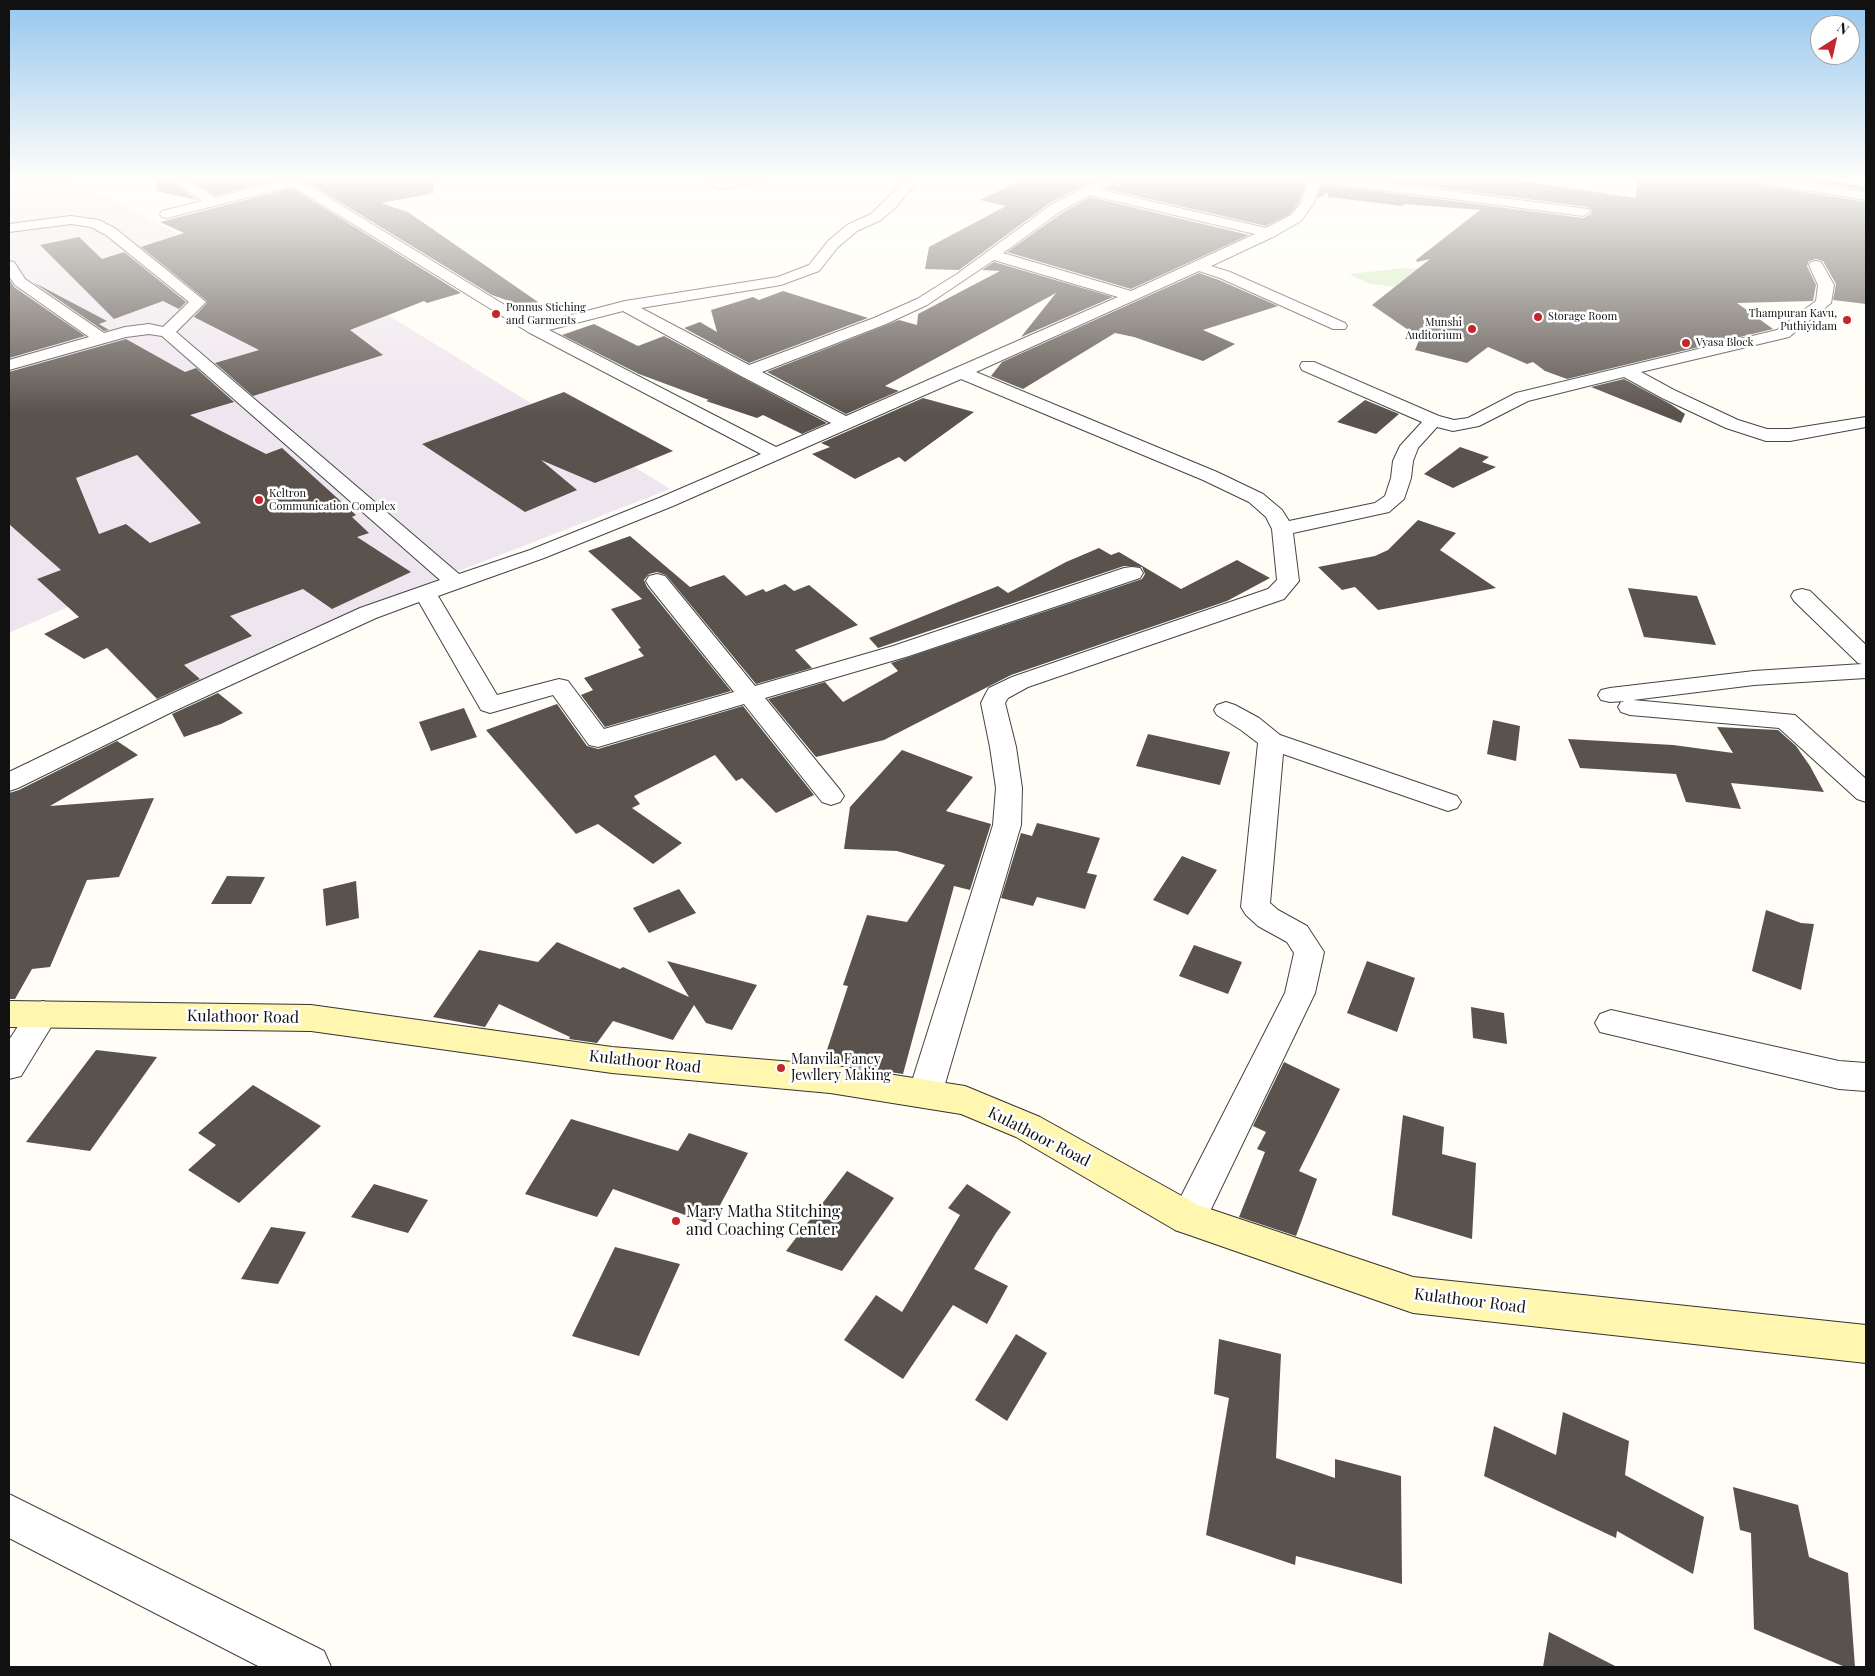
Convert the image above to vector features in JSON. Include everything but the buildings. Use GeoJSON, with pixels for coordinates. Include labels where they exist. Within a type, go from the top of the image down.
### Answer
{"type":"FeatureCollection","features":[{"type":"Feature","properties":{"kind":"main road","name":"Kulathoor Road"},"geometry":{"type":"LineString","coordinates":[[9,1014],[311,1018],[612,1060],[830,1079],[965,1100],[1028,1127],[1188,1218],[1413,1296],[1866,1344]]}},
{"type":"Feature","properties":{"kind":"street"},"geometry":{"type":"LineString","coordinates":[[142,257],[198,302],[167,332]]}},
{"type":"Feature","properties":{"kind":"street"},"geometry":{"type":"LineString","coordinates":[[416,257],[534,329],[776,454]]}},
{"type":"Feature","properties":{"kind":"street"},"geometry":{"type":"LineString","coordinates":[[534,329],[625,306],[781,281],[814,268],[823,257]]}},
{"type":"Feature","properties":{"kind":"street"},"geometry":{"type":"LineString","coordinates":[[747,372],[880,322],[913,306],[962,278],[990,257]]}},
{"type":"Feature","properties":{"kind":"street"},"geometry":{"type":"LineString","coordinates":[[1000,257],[1131,296]]}},
{"type":"Feature","properties":{"kind":"street"},"geometry":{"type":"LineString","coordinates":[[9,782],[163,707],[368,613],[600,530],[1081,320],[1216,257]]}},
{"type":"Feature","properties":{"kind":"street"},"geometry":{"type":"LineString","coordinates":[[1308,366],[1433,420],[1453,426],[1460,426],[1473,422],[1522,397],[1783,334],[1822,303],[1826,285],[1816,265]]}},
{"type":"Feature","properties":{"kind":"street"},"geometry":{"type":"LineString","coordinates":[[9,266],[14,283],[101,338]]}},
{"type":"Feature","properties":{"kind":"street"},"geometry":{"type":"LineString","coordinates":[[1197,266],[1225,274],[1339,326]]}},
{"type":"Feature","properties":{"kind":"street"},"geometry":{"type":"LineString","coordinates":[[625,306],[845,423]]}},
{"type":"Feature","properties":{"kind":"street"},"geometry":{"type":"LineString","coordinates":[[9,365],[125,332],[149,329],[167,332],[455,582]]}},
{"type":"Feature","properties":{"kind":"street"},"geometry":{"type":"LineString","coordinates":[[1626,371],[1668,394],[1732,424],[1766,435],[1790,435],[1866,422]]}},
{"type":"Feature","properties":{"kind":"street"},"geometry":{"type":"LineString","coordinates":[[925,1094],[1007,825],[1009,788],[1003,747],[992,703],[998,693],[1020,682],[1276,594],[1288,581],[1282,529],[1275,514],[1256,498],[960,372]]}},
{"type":"Feature","properties":{"kind":"street"},"geometry":{"type":"LineString","coordinates":[[1282,529],[1382,508],[1394,499],[1401,478],[1402,460],[1409,446],[1433,420]]}},
{"type":"Feature","properties":{"kind":"street"},"geometry":{"type":"LineString","coordinates":[[425,593],[490,706],[559,686],[598,739],[900,651],[1132,573]]}},
{"type":"Feature","properties":{"kind":"street"},"geometry":{"type":"LineString","coordinates":[[657,581],[831,796]]}},
{"type":"Feature","properties":{"kind":"street"},"geometry":{"type":"LineString","coordinates":[[1802,596],[1866,658]]}},
{"type":"Feature","properties":{"kind":"street"},"geometry":{"type":"LineString","coordinates":[[1866,671],[1754,678],[1620,701],[1786,721],[1866,793]]}},
{"type":"Feature","properties":{"kind":"street"},"geometry":{"type":"LineString","coordinates":[[1226,710],[1250,724],[1271,741],[1448,802]]}},
{"type":"Feature","properties":{"kind":"street"},"geometry":{"type":"LineString","coordinates":[[1188,1218],[1300,992],[1309,952],[1297,934],[1268,918],[1256,907],[1271,741]]}},
{"type":"Feature","properties":{"kind":"street"},"geometry":{"type":"LineString","coordinates":[[9,1066],[43,1014]]}},
{"type":"Feature","properties":{"kind":"street"},"geometry":{"type":"LineString","coordinates":[[1611,1024],[1839,1075],[1866,1077]]}},
{"type":"Feature","properties":{"kind":"street"},"geometry":{"type":"LineString","coordinates":[[9,1515],[308,1667]]}},
{"type":"Feature","properties":{"kind":"shaded area"},"geometry":{"type":"Polygon","coordinates":[[[9,257],[240,257],[346,289],[670,489],[315,627],[182,689],[77,603],[9,633],[9,257]]]}},
{"type":"Feature","properties":{"kind":"green space"},"geometry":{"type":"Polygon","coordinates":[[[1405,268],[1449,270],[1428,290],[1370,284],[1349,274],[1405,268]]]}},
{"type":"Feature","properties":{"kind":"place","name":"Ponnus Stiching and Garments"},"geometry":{"type":"Point","coordinates":[496,314]}},
{"type":"Feature","properties":{"kind":"place","name":"Storage Room"},"geometry":{"type":"Point","coordinates":[1538,317]}},
{"type":"Feature","properties":{"kind":"place","name":"Thampuran Kavu, Puthiyidam"},"geometry":{"type":"Point","coordinates":[1847,320]}},
{"type":"Feature","properties":{"kind":"place","name":"Munshi Auditorium"},"geometry":{"type":"Point","coordinates":[1472,329]}},
{"type":"Feature","properties":{"kind":"place","name":"Vyasa Block"},"geometry":{"type":"Point","coordinates":[1686,343]}},
{"type":"Feature","properties":{"kind":"place","name":"Keltron Communication Complex"},"geometry":{"type":"Point","coordinates":[259,500]}},
{"type":"Feature","properties":{"kind":"place","name":"Manvila Fancy Jewllery Making"},"geometry":{"type":"Point","coordinates":[781,1068]}},
{"type":"Feature","properties":{"kind":"place","name":"Mary Matha Stitching and Coaching Center"},"geometry":{"type":"Point","coordinates":[676,1221]}}]}
